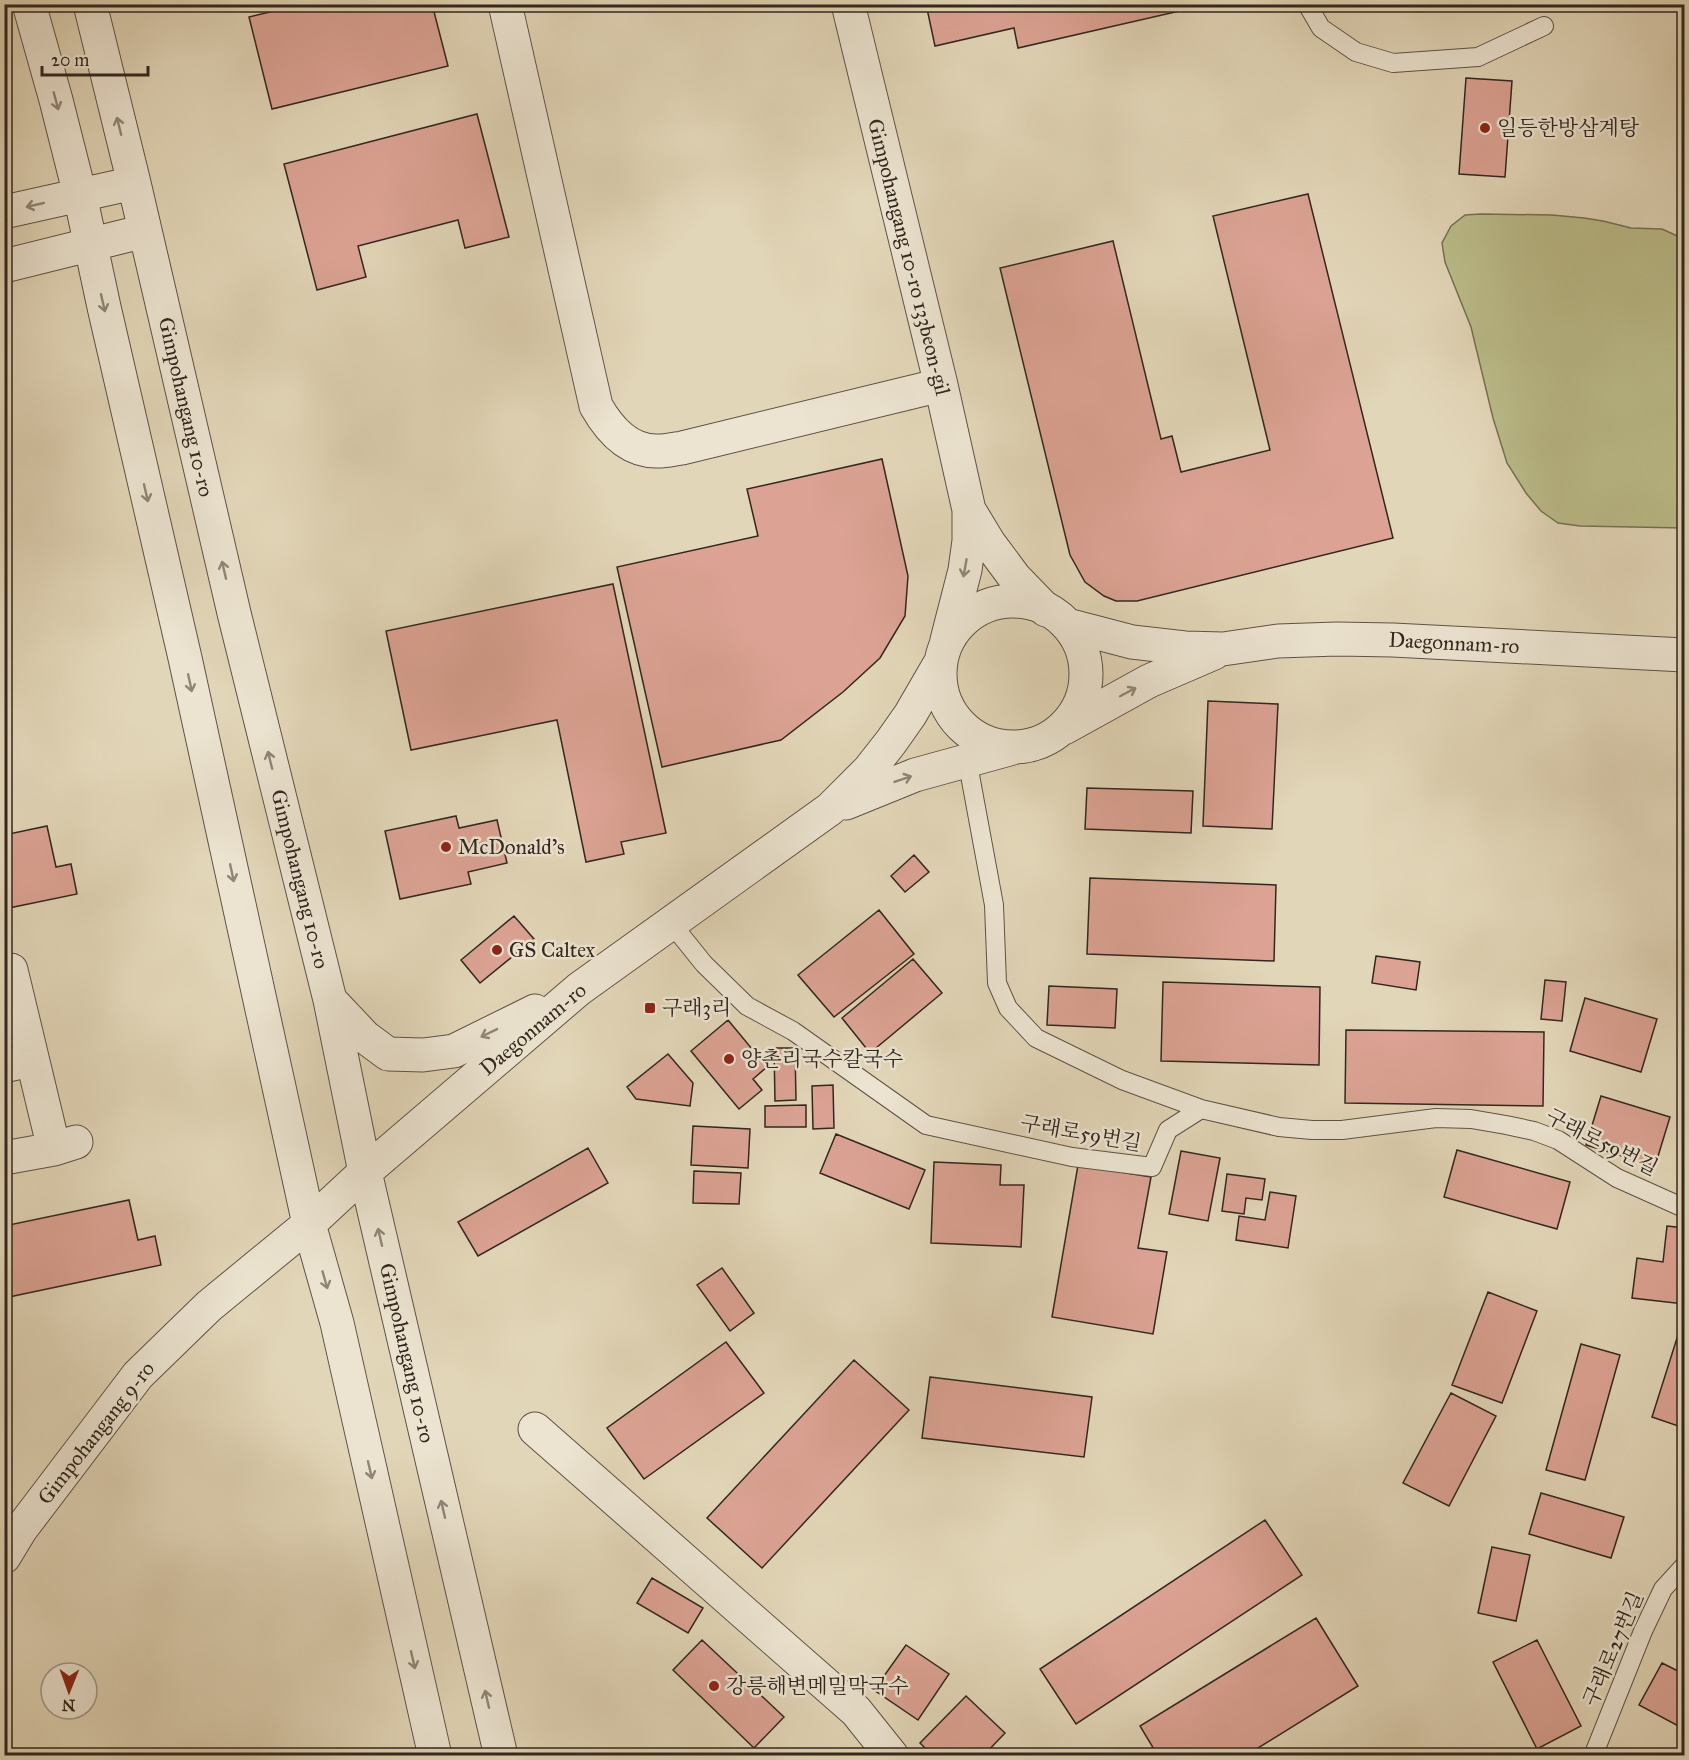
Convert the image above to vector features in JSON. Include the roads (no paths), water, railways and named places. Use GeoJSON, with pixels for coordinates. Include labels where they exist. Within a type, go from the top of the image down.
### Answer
{"type":"FeatureCollection","features":[{"type":"Feature","properties":{"kind":"street"},"geometry":{"type":"LineString","coordinates":[[28,4],[80,195],[185,658],[309,1224],[337,1323],[435,1755]]}},
{"type":"Feature","properties":{"kind":"street","name":"Gimpohangang 10-ro"},"geometry":{"type":"LineString","coordinates":[[90,4],[234,613],[330,1000],[365,1172],[501,1755]]}},
{"type":"Feature","properties":{"kind":"street"},"geometry":{"type":"LineString","coordinates":[[505,4],[596,406],[605,422],[616,434],[644,450],[659,452],[941,385]]}},
{"type":"Feature","properties":{"kind":"street","name":"Gimpohangang 10-ro 133beon-gil"},"geometry":{"type":"LineString","coordinates":[[848,4],[941,385],[969,510]]}},
{"type":"Feature","properties":{"kind":"street"},"geometry":{"type":"LineString","coordinates":[[4,212],[134,183]]}},
{"type":"Feature","properties":{"kind":"street"},"geometry":{"type":"LineString","coordinates":[[4,266],[145,231]]}},
{"type":"Feature","properties":{"kind":"street"},"geometry":{"type":"LineString","coordinates":[[969,510],[989,543],[1015,578],[1074,632],[1082,651],[1086,672],[1083,694],[1074,714],[1059,731]]}},
{"type":"Feature","properties":{"kind":"street"},"geometry":{"type":"LineString","coordinates":[[969,510],[969,541],[965,570],[943,652],[941,690],[950,713],[967,732],[990,744],[1015,747]]}},
{"type":"Feature","properties":{"kind":"street"},"geometry":{"type":"LineString","coordinates":[[830,809],[869,770],[910,715],[962,621],[984,607],[1008,601],[1034,603],[1057,617],[1132,642],[1185,648],[1223,649]]}},
{"type":"Feature","properties":{"kind":"street","name":"Daegonnam-ro"},"geometry":{"type":"LineString","coordinates":[[1223,649],[1278,641],[1371,639],[1684,655]]}},
{"type":"Feature","properties":{"kind":"street"},"geometry":{"type":"LineString","coordinates":[[830,809],[890,784],[967,759],[1040,742],[1149,681],[1223,649]]}},
{"type":"Feature","properties":{"kind":"street","name":"Daegonnam-ro"},"geometry":{"type":"LineString","coordinates":[[309,1224],[365,1172],[579,989],[830,809]]}},
{"type":"Feature","properties":{"kind":"street"},"geometry":{"type":"LineString","coordinates":[[4,971],[11,970],[18,1063],[65,1146],[4,1158]]}},
{"type":"Feature","properties":{"kind":"street"},"geometry":{"type":"LineString","coordinates":[[330,1000],[365,1037],[388,1054],[423,1055],[454,1051],[579,989]]}},
{"type":"Feature","properties":{"kind":"street","name":"Gimpohangang 9-ro"},"geometry":{"type":"LineString","coordinates":[[4,1557],[21,1529],[138,1375],[209,1306],[309,1224]]}},
{"type":"Feature","properties":{"kind":"street"},"geometry":{"type":"LineString","coordinates":[[535,1429],[856,1711],[892,1755]]}},
{"type":"Feature","properties":{"kind":"lane"},"geometry":{"type":"LineString","coordinates":[[1307,4],[1321,28],[1356,52],[1393,63],[1478,57],[1544,26]]}},
{"type":"Feature","properties":{"kind":"lane"},"geometry":{"type":"LineString","coordinates":[[967,759],[994,905],[997,983],[1008,1008],[1036,1038],[1122,1080],[1201,1109]]}},
{"type":"Feature","properties":{"kind":"lane","name":"구래로59번길"},"geometry":{"type":"LineString","coordinates":[[670,923],[704,964],[747,1006],[793,1031],[926,1125],[1072,1158],[1152,1167],[1168,1130],[1201,1109],[1279,1127],[1312,1130],[1342,1130],[1436,1118],[1471,1119],[1534,1131],[1558,1140],[1617,1178],[1684,1208]]}},
{"type":"Feature","properties":{"kind":"lane","name":"구래로27번길"},"geometry":{"type":"LineString","coordinates":[[1593,1755],[1643,1631],[1663,1589],[1684,1566]]}},
{"type":"Feature","properties":{"kind":"place","name":"일등한방삼계탕"},"geometry":{"type":"Point","coordinates":[1485,128]}},
{"type":"Feature","properties":{"kind":"place","name":"McDonald's"},"geometry":{"type":"Point","coordinates":[446,847]}},
{"type":"Feature","properties":{"kind":"place","name":"GS Caltex"},"geometry":{"type":"Point","coordinates":[497,950]}},
{"type":"Feature","properties":{"kind":"place","name":"구래3리"},"geometry":{"type":"Point","coordinates":[650,1008]}},
{"type":"Feature","properties":{"kind":"place","name":"양촌리국수칼국수"},"geometry":{"type":"Point","coordinates":[729,1059]}},
{"type":"Feature","properties":{"kind":"place","name":"강릉해변메밀막국수"},"geometry":{"type":"Point","coordinates":[714,1686]}}]}
